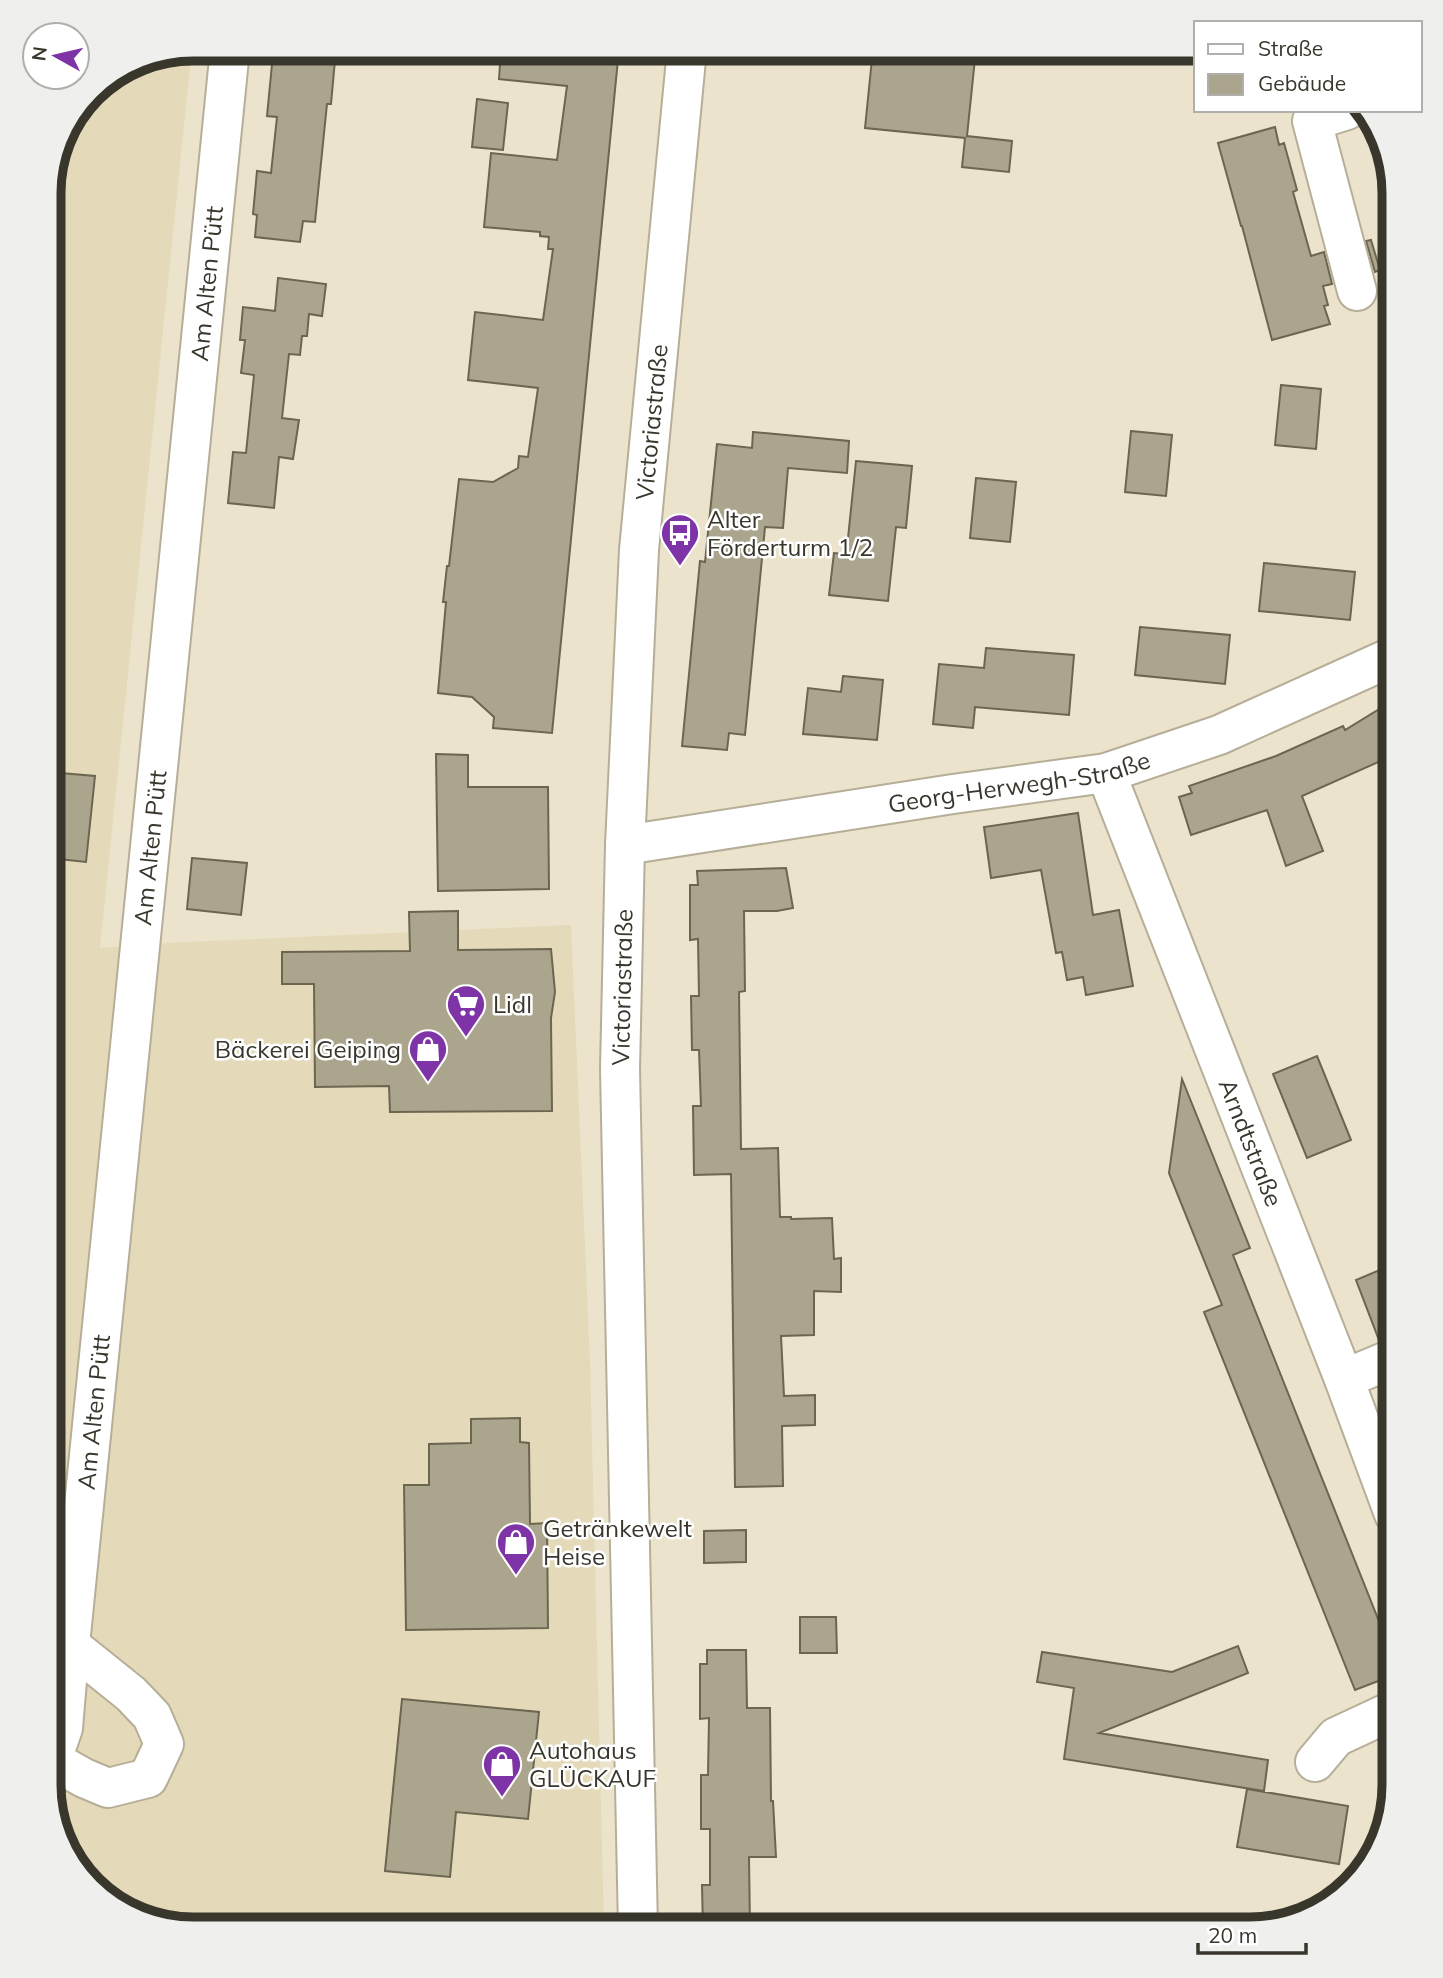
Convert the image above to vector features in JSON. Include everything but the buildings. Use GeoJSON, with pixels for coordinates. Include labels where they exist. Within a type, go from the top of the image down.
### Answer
{"type":"FeatureCollection","features":[{"type":"Feature","properties":{"kind":"street","name":"Am Alten Pütt"},"geometry":{"type":"LineString","coordinates":[[61,1733],[229,62]]}},
{"type":"Feature","properties":{"kind":"street","name":"Victoriastraße"},"geometry":{"type":"LineString","coordinates":[[638,1916],[620,1069],[625,845],[639,550],[686,62]]}},
{"type":"Feature","properties":{"kind":"street"},"geometry":{"type":"LineString","coordinates":[[1341,112],[1312,121],[1357,291]]}},
{"type":"Feature","properties":{"kind":"street","name":"Georg-Herwegh-Straße"},"geometry":{"type":"LineString","coordinates":[[625,845],[1106,773],[1219,735],[1382,661]]}},
{"type":"Feature","properties":{"kind":"street","name":"Arndtstraße"},"geometry":{"type":"LineString","coordinates":[[1106,773],[1382,1482]]}},
{"type":"Feature","properties":{"kind":"street"},"geometry":{"type":"LineString","coordinates":[[1344,1379],[1382,1363]]}},
{"type":"Feature","properties":{"kind":"street","name":"Am Alten Pütt"},"geometry":{"type":"LineString","coordinates":[[61,1768],[108,1788],[148,1778],[163,1744],[152,1716],[131,1694],[70,1645]]}},
{"type":"Feature","properties":{"kind":"street"},"geometry":{"type":"LineString","coordinates":[[1315,1762],[1335,1737],[1382,1715]]}},
{"type":"Feature","properties":{"kind":"shaded area"},"geometry":{"type":"Polygon","coordinates":[[[190,62],[100,948],[571,925],[590,1361],[604,1916],[185,1916],[151,1910],[135,1903],[100,1878],[79,1851],[71,1835],[62,1802],[61,1785],[62,176],[71,143],[94,106],[127,79],[151,68],[190,62]]]}},
{"type":"Feature","properties":{"kind":"place","name":"Alter Förderturm 1/2"},"geometry":{"type":"Point","coordinates":[680,567]}},
{"type":"Feature","properties":{"kind":"place","name":"Lidl"},"geometry":{"type":"Point","coordinates":[466,1038]}},
{"type":"Feature","properties":{"kind":"place","name":"Bäckerei Geiping"},"geometry":{"type":"Point","coordinates":[428,1083]}},
{"type":"Feature","properties":{"kind":"place","name":"Getränkewelt Heise"},"geometry":{"type":"Point","coordinates":[516,1576]}},
{"type":"Feature","properties":{"kind":"place","name":"Autohaus GLÜCKAUF"},"geometry":{"type":"Point","coordinates":[502,1798]}}]}
